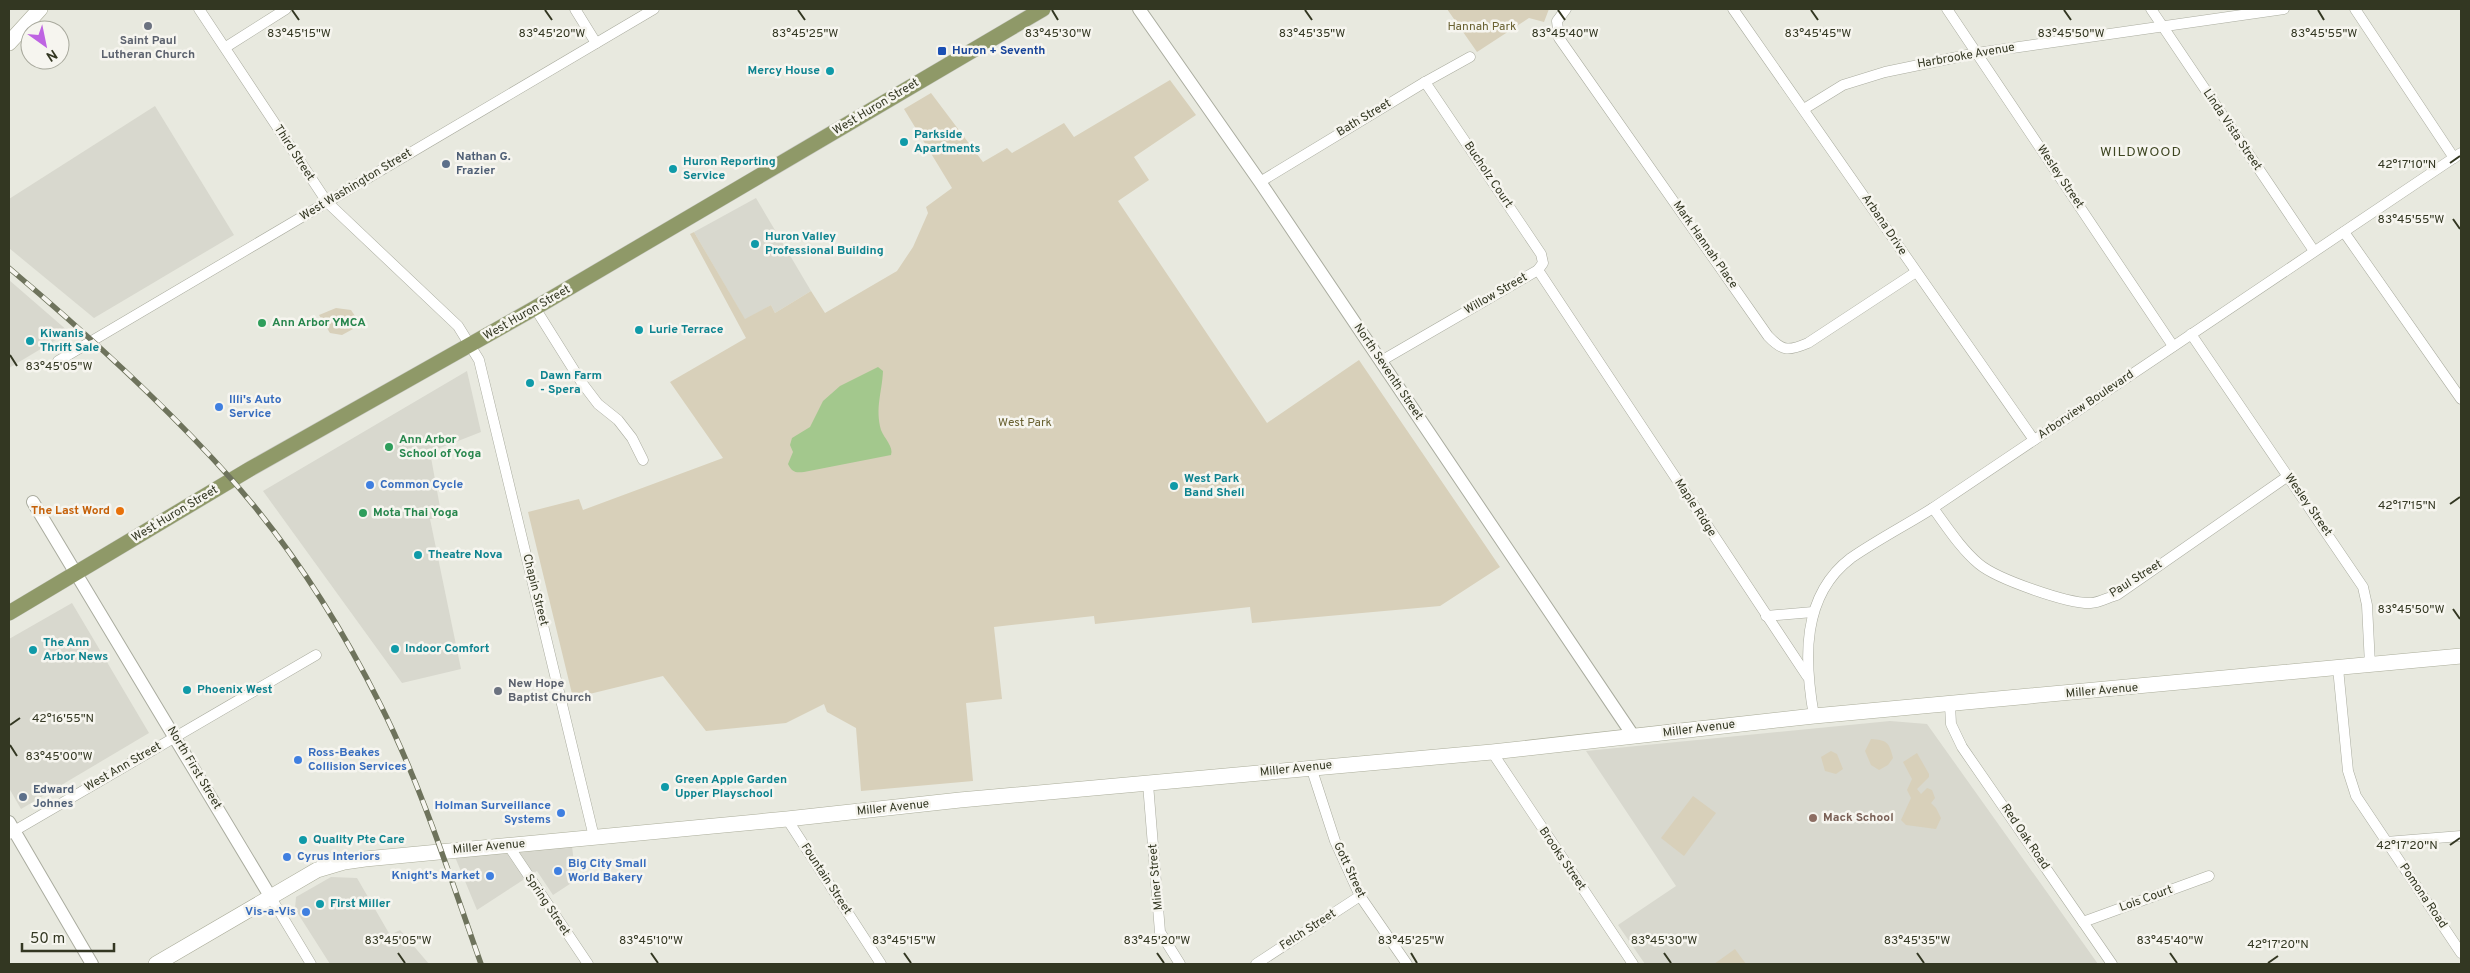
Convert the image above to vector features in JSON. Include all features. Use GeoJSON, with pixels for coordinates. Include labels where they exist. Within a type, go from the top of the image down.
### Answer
{"type":"FeatureCollection","features":[{"type":"Feature","properties":{"kind":"main road"},"geometry":{"type":"LineString","coordinates":[[9,43],[40,9]]}},
{"type":"Feature","properties":{"kind":"main road","name":"West Huron Street"},"geometry":{"type":"LineString","coordinates":[[9,613],[278,453],[535,308],[1042,9]]}},
{"type":"Feature","properties":{"kind":"main road","name":"Miller Avenue"},"geometry":{"type":"LineString","coordinates":[[156,964],[317,870],[344,862],[787,819],[960,800],[1492,752],[1814,716],[1950,705],[2461,656]]}},
{"type":"Feature","properties":{"kind":"street","name":"Third Street"},"geometry":{"type":"LineString","coordinates":[[200,9],[327,202],[458,326],[471,345]]}},
{"type":"Feature","properties":{"kind":"street"},"geometry":{"type":"LineString","coordinates":[[226,47],[286,9]]}},
{"type":"Feature","properties":{"kind":"street"},"geometry":{"type":"LineString","coordinates":[[575,9],[596,43]]}},
{"type":"Feature","properties":{"kind":"street","name":"West Washington Street"},"geometry":{"type":"LineString","coordinates":[[58,361],[654,9]]}},
{"type":"Feature","properties":{"kind":"street","name":"North Seventh Street"},"geometry":{"type":"LineString","coordinates":[[1139,9],[1260,182],[1634,737]]}},
{"type":"Feature","properties":{"kind":"street","name":"Mark Hannah Place"},"geometry":{"type":"LineString","coordinates":[[1566,9],[1557,22],[1559,38],[1768,336],[1778,347],[1791,350],[1808,343],[1916,272]]}},
{"type":"Feature","properties":{"kind":"street","name":"Arbana Drive"},"geometry":{"type":"LineString","coordinates":[[1733,9],[2034,440]]}},
{"type":"Feature","properties":{"kind":"street","name":"Wesley Street"},"geometry":{"type":"LineString","coordinates":[[1947,9],[2173,346]]}},
{"type":"Feature","properties":{"kind":"street","name":"Linda Vista Street"},"geometry":{"type":"LineString","coordinates":[[2151,9],[2314,251]]}},
{"type":"Feature","properties":{"kind":"street","name":"Harbrooke Avenue"},"geometry":{"type":"LineString","coordinates":[[1804,110],[1843,85],[1885,72],[1977,53],[2284,9]]}},
{"type":"Feature","properties":{"kind":"street"},"geometry":{"type":"LineString","coordinates":[[2355,9],[2457,155]]}},
{"type":"Feature","properties":{"kind":"street","name":"Bath Street"},"geometry":{"type":"LineString","coordinates":[[1260,182],[1425,82],[1470,57]]}},
{"type":"Feature","properties":{"kind":"street","name":"Bucholz Court"},"geometry":{"type":"LineString","coordinates":[[1425,82],[1542,254],[1543,263],[1538,270]]}},
{"type":"Feature","properties":{"kind":"street","name":"Arborview Boulevard"},"geometry":{"type":"LineString","coordinates":[[1814,716],[1807,676],[1813,612],[1830,580],[1851,559],[2034,440],[2457,155]]}},
{"type":"Feature","properties":{"kind":"street"},"geometry":{"type":"LineString","coordinates":[[2344,232],[2461,399]]}},
{"type":"Feature","properties":{"kind":"street","name":"Willow Street"},"geometry":{"type":"LineString","coordinates":[[1381,361],[1538,270],[1583,340]]}},
{"type":"Feature","properties":{"kind":"street"},"geometry":{"type":"LineString","coordinates":[[535,308],[582,383],[598,404],[618,420],[632,438],[643,460]]}},
{"type":"Feature","properties":{"kind":"street","name":"Wesley Street"},"geometry":{"type":"LineString","coordinates":[[2191,334],[2363,587],[2367,605],[2370,665]]}},
{"type":"Feature","properties":{"kind":"street","name":"Maple Ridge"},"geometry":{"type":"LineString","coordinates":[[1583,340],[1807,676]]}},
{"type":"Feature","properties":{"kind":"street","name":"Chapin Street"},"geometry":{"type":"LineString","coordinates":[[471,345],[479,360],[594,837]]}},
{"type":"Feature","properties":{"kind":"street","name":"Paul Street"},"geometry":{"type":"LineString","coordinates":[[1932,508],[1965,550],[1981,566],[2005,578],[2064,600],[2093,603],[2117,594],[2288,476]]}},
{"type":"Feature","properties":{"kind":"street","name":"North First Street"},"geometry":{"type":"LineString","coordinates":[[33,502],[311,964]]}},
{"type":"Feature","properties":{"kind":"street"},"geometry":{"type":"LineString","coordinates":[[1766,616],[1813,612]]}},
{"type":"Feature","properties":{"kind":"street","name":"West Ann Street"},"geometry":{"type":"LineString","coordinates":[[11,829],[316,655]]}},
{"type":"Feature","properties":{"kind":"street","name":"Pomona Road"},"geometry":{"type":"LineString","coordinates":[[2338,668],[2348,771],[2356,796],[2461,953]]}},
{"type":"Feature","properties":{"kind":"street","name":"Red Oak Road"},"geometry":{"type":"LineString","coordinates":[[1950,705],[1952,724],[1962,747],[2112,964]]}},
{"type":"Feature","properties":{"kind":"street","name":"Brooks Street"},"geometry":{"type":"LineString","coordinates":[[1492,752],[1633,964]]}},
{"type":"Feature","properties":{"kind":"street","name":"Gott Street"},"geometry":{"type":"LineString","coordinates":[[1311,767],[1335,841],[1360,896],[1406,964]]}},
{"type":"Feature","properties":{"kind":"street","name":"Miner Street"},"geometry":{"type":"LineString","coordinates":[[1148,784],[1160,932],[1180,964]]}},
{"type":"Feature","properties":{"kind":"street","name":"Fountain Street"},"geometry":{"type":"LineString","coordinates":[[787,819],[880,964]]}},
{"type":"Feature","properties":{"kind":"street"},"geometry":{"type":"LineString","coordinates":[[11,829],[92,964]]}},
{"type":"Feature","properties":{"kind":"street"},"geometry":{"type":"LineString","coordinates":[[2386,842],[2461,836]]}},
{"type":"Feature","properties":{"kind":"street","name":"Spring Street"},"geometry":{"type":"LineString","coordinates":[[508,845],[588,964]]}},
{"type":"Feature","properties":{"kind":"street","name":"Lois Court"},"geometry":{"type":"LineString","coordinates":[[2083,922],[2209,876]]}},
{"type":"Feature","properties":{"kind":"street","name":"Felch Street"},"geometry":{"type":"LineString","coordinates":[[1256,964],[1360,896]]}},
{"type":"Feature","properties":{"kind":"shaded area"},"geometry":{"type":"Polygon","coordinates":[[[155,106],[234,235],[94,318],[9,248],[9,199],[155,106]]]}},
{"type":"Feature","properties":{"kind":"shaded area"},"geometry":{"type":"Polygon","coordinates":[[[756,198],[811,291],[775,313],[771,305],[745,320],[694,232],[756,198]]]}},
{"type":"Feature","properties":{"kind":"shaded area"},"geometry":{"type":"Polygon","coordinates":[[[9,280],[69,332],[9,368],[9,280]]]}},
{"type":"Feature","properties":{"kind":"shaded area"},"geometry":{"type":"Polygon","coordinates":[[[878,367],[883,371],[879,422],[891,449],[891,455],[804,472],[792,470],[788,464],[793,452],[790,445],[792,438],[810,427],[823,401],[840,386],[878,367]]]}},
{"type":"Feature","properties":{"kind":"shaded area"},"geometry":{"type":"Polygon","coordinates":[[[467,371],[481,432],[430,452],[442,518],[430,519],[461,669],[402,683],[263,491],[467,371]]]}},
{"type":"Feature","properties":{"kind":"shaded area"},"geometry":{"type":"Polygon","coordinates":[[[72,603],[149,733],[21,809],[9,788],[9,639],[72,603]]]}},
{"type":"Feature","properties":{"kind":"shaded area","name":"Mack School"},"geometry":{"type":"Polygon","coordinates":[[[1890,721],[1927,724],[2098,964],[1645,964],[1618,925],[1676,886],[1586,751],[1890,721]]]}},
{"type":"Feature","properties":{"kind":"shaded area"},"geometry":{"type":"Polygon","coordinates":[[[572,846],[576,880],[553,895],[537,871],[477,910],[455,857],[572,846]]]}},
{"type":"Feature","properties":{"kind":"shaded area"},"geometry":{"type":"Polygon","coordinates":[[[331,877],[357,878],[390,935],[400,930],[429,964],[330,964],[295,909],[296,897],[331,877]]]}},
{"type":"Feature","properties":{"kind":"green space","name":"Hannah Park"},"geometry":{"type":"Polygon","coordinates":[[[1447,9],[1549,9],[1544,22],[1529,18],[1477,52],[1447,9]]]}},
{"type":"Feature","properties":{"kind":"green space","name":"West Park"},"geometry":{"type":"Polygon","coordinates":[[[1170,80],[1196,115],[1134,157],[1149,180],[1118,201],[1267,423],[1359,360],[1500,567],[1440,606],[1252,623],[1250,607],[1095,624],[1094,616],[994,627],[1002,699],[966,703],[973,781],[861,791],[856,728],[827,712],[824,704],[786,723],[706,731],[663,676],[573,698],[528,512],[579,499],[583,510],[723,458],[670,382],[746,338],[690,234],[694,232],[745,319],[771,305],[775,313],[811,291],[825,313],[897,271],[913,247],[928,213],[926,207],[952,188],[904,109],[931,93],[983,162],[1007,148],[1012,153],[1064,123],[1074,137],[1170,80]]]}},
{"type":"Feature","properties":{"kind":"green space"},"geometry":{"type":"Polygon","coordinates":[[[336,308],[351,310],[355,316],[353,329],[342,335],[330,333],[319,315],[336,308]]]}},
{"type":"Feature","properties":{"kind":"green space"},"geometry":{"type":"Polygon","coordinates":[[[1871,739],[1884,741],[1890,748],[1893,758],[1888,765],[1879,770],[1871,765],[1865,751],[1871,739]]]}},
{"type":"Feature","properties":{"kind":"green space"},"geometry":{"type":"Polygon","coordinates":[[[1831,751],[1837,754],[1843,769],[1836,774],[1825,771],[1821,757],[1831,751]]]}},
{"type":"Feature","properties":{"kind":"green space"},"geometry":{"type":"Polygon","coordinates":[[[1917,753],[1929,777],[1917,789],[1921,794],[1927,788],[1932,790],[1935,798],[1931,803],[1941,818],[1936,829],[1906,825],[1901,820],[1911,798],[1907,790],[1912,779],[1903,762],[1917,753]]]}},
{"type":"Feature","properties":{"kind":"green space"},"geometry":{"type":"Polygon","coordinates":[[[1693,796],[1716,813],[1684,856],[1661,838],[1693,796]]]}},
{"type":"Feature","properties":{"kind":"green space"},"geometry":{"type":"Polygon","coordinates":[[[1735,949],[1746,964],[1714,964],[1735,949]]]}},
{"type":"Feature","properties":{"kind":"railway"},"geometry":{"type":"LineString","coordinates":[[9,268],[114,360],[165,409],[238,486],[305,575],[345,639],[395,735],[435,832],[481,964]]}},
{"type":"Feature","properties":{"kind":"place","name":"Saint Paul Lutheran Church"},"geometry":{"type":"Point","coordinates":[148,26]}},
{"type":"Feature","properties":{"kind":"place","name":"Huron + Seventh"},"geometry":{"type":"Point","coordinates":[942,51]}},
{"type":"Feature","properties":{"kind":"place","name":"Mercy House"},"geometry":{"type":"Point","coordinates":[830,71]}},
{"type":"Feature","properties":{"kind":"place","name":"Parkside Apartments"},"geometry":{"type":"Point","coordinates":[904,142]}},
{"type":"Feature","properties":{"kind":"place","name":"Nathan G. Frazier"},"geometry":{"type":"Point","coordinates":[446,164]}},
{"type":"Feature","properties":{"kind":"place","name":"Huron Reporting Service"},"geometry":{"type":"Point","coordinates":[673,169]}},
{"type":"Feature","properties":{"kind":"place","name":"Huron Valley Professional Building"},"geometry":{"type":"Point","coordinates":[755,244]}},
{"type":"Feature","properties":{"kind":"place","name":"Ann Arbor YMCA"},"geometry":{"type":"Point","coordinates":[262,323]}},
{"type":"Feature","properties":{"kind":"place","name":"Lurie Terrace"},"geometry":{"type":"Point","coordinates":[639,330]}},
{"type":"Feature","properties":{"kind":"place","name":"Kiwanis Thrift Sale"},"geometry":{"type":"Point","coordinates":[30,341]}},
{"type":"Feature","properties":{"kind":"place","name":"Dawn Farm - Spera"},"geometry":{"type":"Point","coordinates":[530,383]}},
{"type":"Feature","properties":{"kind":"place","name":"Illi's Auto Service"},"geometry":{"type":"Point","coordinates":[219,407]}},
{"type":"Feature","properties":{"kind":"place","name":"Ann Arbor School of Yoga"},"geometry":{"type":"Point","coordinates":[389,447]}},
{"type":"Feature","properties":{"kind":"place","name":"Common Cycle"},"geometry":{"type":"Point","coordinates":[370,485]}},
{"type":"Feature","properties":{"kind":"place","name":"West Park Band Shell"},"geometry":{"type":"Point","coordinates":[1174,486]}},
{"type":"Feature","properties":{"kind":"place","name":"The Last Word"},"geometry":{"type":"Point","coordinates":[120,511]}},
{"type":"Feature","properties":{"kind":"place","name":"Mota Thai Yoga"},"geometry":{"type":"Point","coordinates":[363,513]}},
{"type":"Feature","properties":{"kind":"place","name":"Theatre Nova"},"geometry":{"type":"Point","coordinates":[418,555]}},
{"type":"Feature","properties":{"kind":"place","name":"Indoor Comfort"},"geometry":{"type":"Point","coordinates":[395,649]}},
{"type":"Feature","properties":{"kind":"place","name":"The Ann Arbor News"},"geometry":{"type":"Point","coordinates":[33,650]}},
{"type":"Feature","properties":{"kind":"place","name":"Phoenix West"},"geometry":{"type":"Point","coordinates":[187,690]}},
{"type":"Feature","properties":{"kind":"place","name":"New Hope Baptist Church"},"geometry":{"type":"Point","coordinates":[498,691]}},
{"type":"Feature","properties":{"kind":"place","name":"Ross-Beakes Collision Services"},"geometry":{"type":"Point","coordinates":[298,760]}},
{"type":"Feature","properties":{"kind":"place","name":"Green Apple Garden Upper Playschool"},"geometry":{"type":"Point","coordinates":[665,787]}},
{"type":"Feature","properties":{"kind":"place","name":"Edward Johnes"},"geometry":{"type":"Point","coordinates":[23,797]}},
{"type":"Feature","properties":{"kind":"place","name":"Holman Surveillance Systems"},"geometry":{"type":"Point","coordinates":[561,813]}},
{"type":"Feature","properties":{"kind":"place","name":"Mack School"},"geometry":{"type":"Point","coordinates":[1813,818]}},
{"type":"Feature","properties":{"kind":"place","name":"Quality Pte Care"},"geometry":{"type":"Point","coordinates":[303,840]}},
{"type":"Feature","properties":{"kind":"place","name":"Cyrus Interiors"},"geometry":{"type":"Point","coordinates":[287,857]}},
{"type":"Feature","properties":{"kind":"place","name":"Big City Small World Bakery"},"geometry":{"type":"Point","coordinates":[558,871]}},
{"type":"Feature","properties":{"kind":"place","name":"Knight's Market"},"geometry":{"type":"Point","coordinates":[490,876]}},
{"type":"Feature","properties":{"kind":"place","name":"First Miller"},"geometry":{"type":"Point","coordinates":[320,904]}},
{"type":"Feature","properties":{"kind":"place","name":"Vis-a-Vis"},"geometry":{"type":"Point","coordinates":[306,912]}},
{"type":"Feature","properties":{"kind":"district","name":"WILDWOOD"},"geometry":{"type":"Point","coordinates":[2141,152]}}]}
